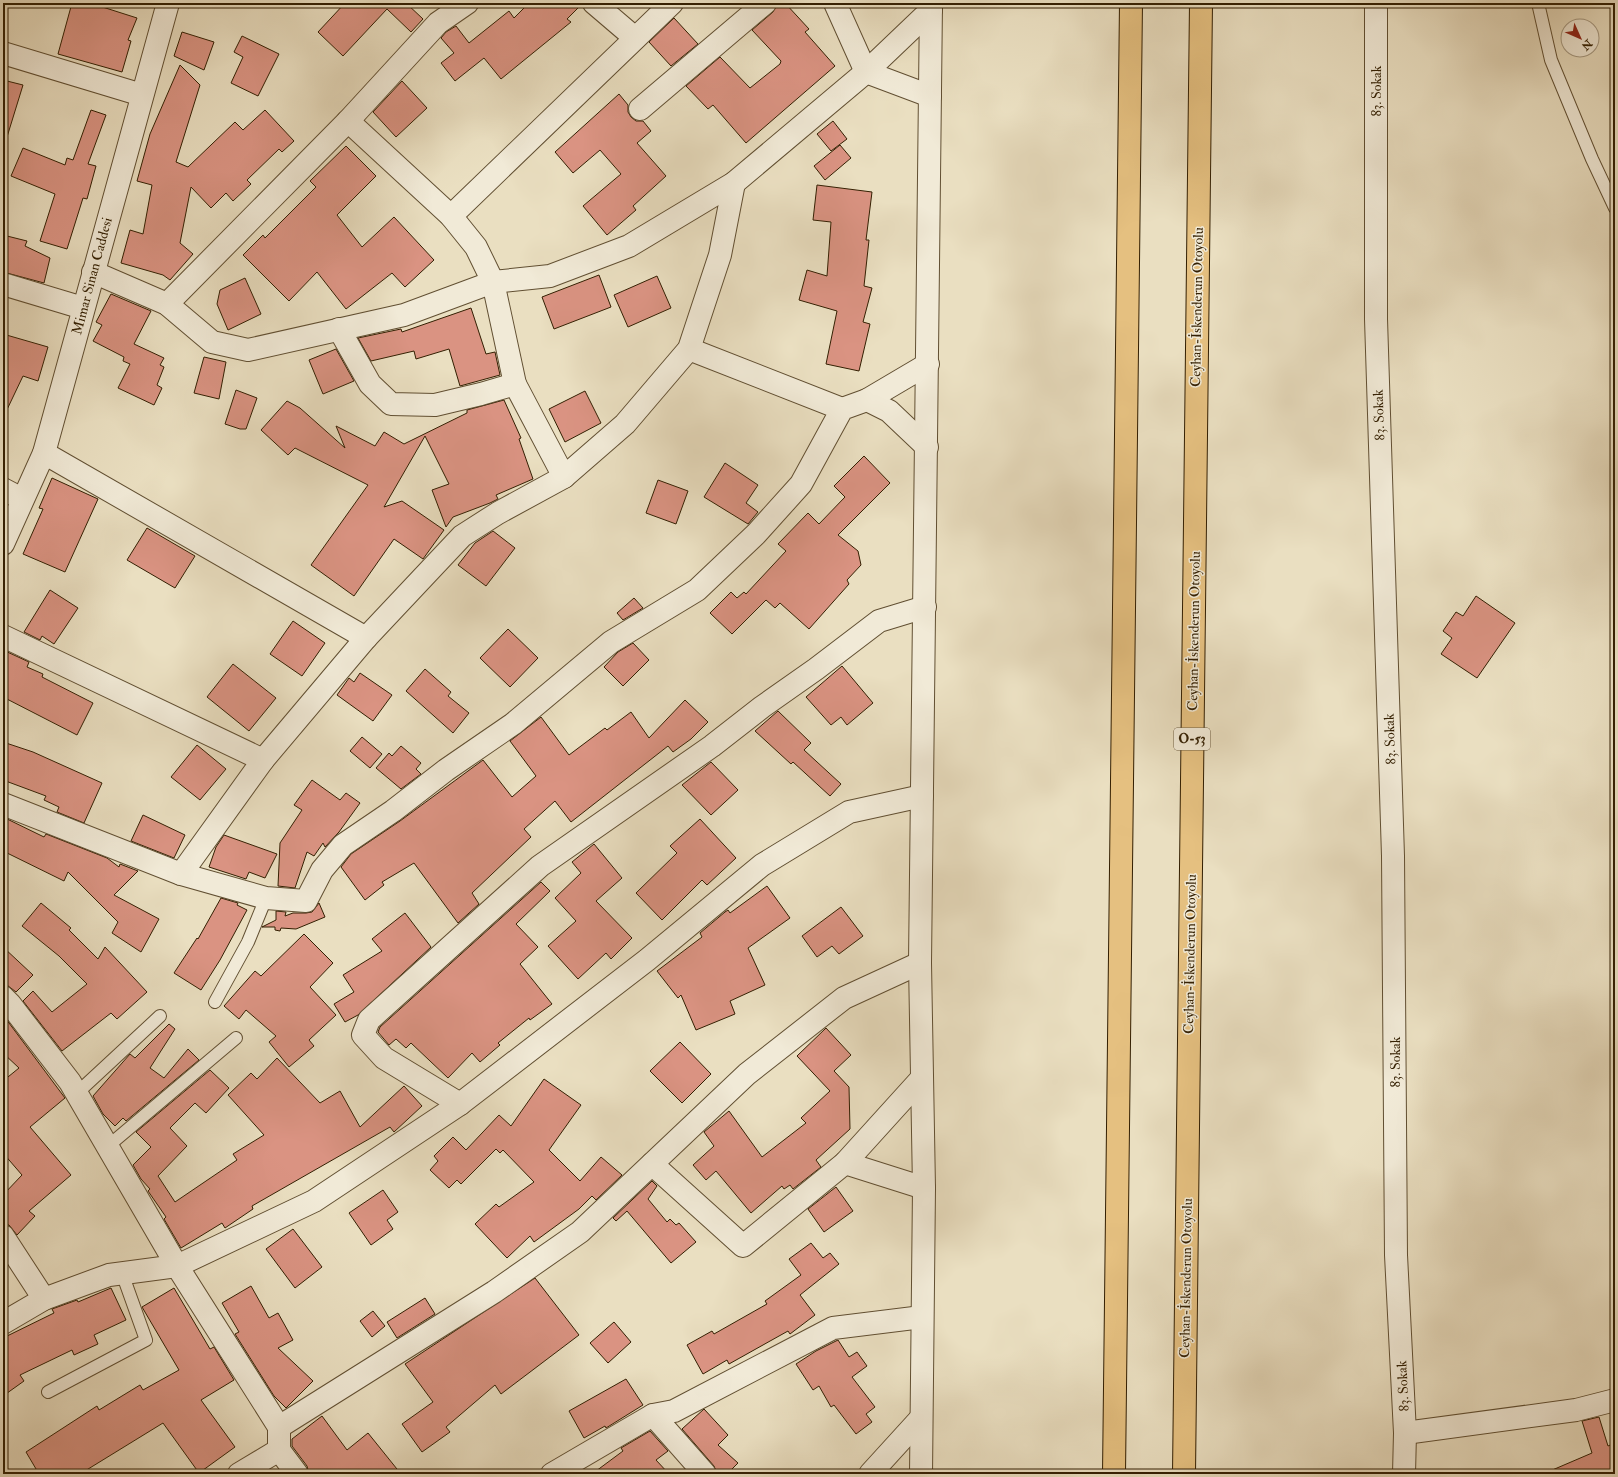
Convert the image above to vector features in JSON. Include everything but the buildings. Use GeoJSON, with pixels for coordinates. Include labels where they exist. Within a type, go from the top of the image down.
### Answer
{"type":"FeatureCollection","features":[{"type":"Feature","properties":{"kind":"highway"},"geometry":{"type":"LineString","coordinates":[[1114,1474],[1130,3]]}},
{"type":"Feature","properties":{"kind":"highway","name":"Ceyhan-İskenderun Otoyolu"},"geometry":{"type":"LineString","coordinates":[[1184,1474],[1201,3]]}},
{"type":"Feature","properties":{"kind":"street","name":"Mimar Sinan Caddesi"},"geometry":{"type":"LineString","coordinates":[[3,544],[44,453],[168,3]]}},
{"type":"Feature","properties":{"kind":"street"},"geometry":{"type":"LineString","coordinates":[[167,304],[348,121],[438,23],[467,3]]}},
{"type":"Feature","properties":{"kind":"street"},"geometry":{"type":"LineString","coordinates":[[594,3],[635,38]]}},
{"type":"Feature","properties":{"kind":"street"},"geometry":{"type":"LineString","coordinates":[[451,216],[672,3]]}},
{"type":"Feature","properties":{"kind":"street"},"geometry":{"type":"LineString","coordinates":[[640,109],[765,3]]}},
{"type":"Feature","properties":{"kind":"street"},"geometry":{"type":"LineString","coordinates":[[835,3],[866,72],[930,96]]}},
{"type":"Feature","properties":{"kind":"street","name":"83. Sokak"},"geometry":{"type":"LineString","coordinates":[[1376,3],[1376,319],[1394,856],[1396,1255],[1405,1433],[1404,1474]]}},
{"type":"Feature","properties":{"kind":"street"},"geometry":{"type":"LineString","coordinates":[[93,272],[167,304],[212,342],[248,350],[404,315],[493,282],[550,276],[629,246],[734,183],[866,72],[931,6]]}},
{"type":"Feature","properties":{"kind":"street"},"geometry":{"type":"LineString","coordinates":[[921,1474],[924,1188],[920,963],[931,6]]}},
{"type":"Feature","properties":{"kind":"street"},"geometry":{"type":"LineString","coordinates":[[3,53],[142,95]]}},
{"type":"Feature","properties":{"kind":"street"},"geometry":{"type":"LineString","coordinates":[[348,121],[451,216],[476,247],[493,282],[514,384],[564,477]]}},
{"type":"Feature","properties":{"kind":"street"},"geometry":{"type":"LineString","coordinates":[[181,874],[263,760],[366,638],[462,536],[498,513],[564,477],[625,424],[689,349],[720,255],[734,183]]}},
{"type":"Feature","properties":{"kind":"street"},"geometry":{"type":"LineString","coordinates":[[3,284],[83,308]]}},
{"type":"Feature","properties":{"kind":"street"},"geometry":{"type":"LineString","coordinates":[[339,329],[370,384],[391,404],[435,405],[514,384]]}},
{"type":"Feature","properties":{"kind":"street"},"geometry":{"type":"LineString","coordinates":[[689,349],[842,409],[867,400],[928,364]]}},
{"type":"Feature","properties":{"kind":"street"},"geometry":{"type":"LineString","coordinates":[[867,400],[889,411],[927,447]]}},
{"type":"Feature","properties":{"kind":"street"},"geometry":{"type":"LineString","coordinates":[[3,804],[181,874],[266,898],[306,901],[322,870],[343,845],[393,811],[446,770],[513,724],[611,642],[697,590],[756,534],[801,484],[842,409]]}},
{"type":"Feature","properties":{"kind":"street"},"geometry":{"type":"LineString","coordinates":[[44,453],[366,638]]}},
{"type":"Feature","properties":{"kind":"street"},"geometry":{"type":"LineString","coordinates":[[3,489],[22,499]]}},
{"type":"Feature","properties":{"kind":"street"},"geometry":{"type":"LineString","coordinates":[[460,1104],[384,1058],[363,1035],[370,1020],[540,866],[712,746],[762,706],[816,669],[879,621],[925,607]]}},
{"type":"Feature","properties":{"kind":"street"},"geometry":{"type":"LineString","coordinates":[[3,636],[263,760]]}},
{"type":"Feature","properties":{"kind":"street"},"geometry":{"type":"LineString","coordinates":[[3,1322],[44,1298],[109,1275],[177,1266],[314,1201],[460,1104],[647,960],[762,865],[849,812],[922,796]]}},
{"type":"Feature","properties":{"kind":"street"},"geometry":{"type":"LineString","coordinates":[[279,1427],[494,1292],[580,1232],[747,1074],[844,998],[920,963]]}},
{"type":"Feature","properties":{"kind":"street"},"geometry":{"type":"LineString","coordinates":[[3,997],[19,1016],[76,1094],[177,1266],[279,1427],[280,1450],[297,1474]]}},
{"type":"Feature","properties":{"kind":"street"},"geometry":{"type":"LineString","coordinates":[[652,1164],[743,1246],[845,1163],[922,1078]]}},
{"type":"Feature","properties":{"kind":"street"},"geometry":{"type":"LineString","coordinates":[[845,1163],[924,1188]]}},
{"type":"Feature","properties":{"kind":"street"},"geometry":{"type":"LineString","coordinates":[[3,1236],[44,1298]]}},
{"type":"Feature","properties":{"kind":"street"},"geometry":{"type":"LineString","coordinates":[[552,1474],[653,1415],[674,1411],[833,1328],[922,1318]]}},
{"type":"Feature","properties":{"kind":"street"},"geometry":{"type":"LineString","coordinates":[[1405,1433],[1576,1410],[1615,1400]]}},
{"type":"Feature","properties":{"kind":"street"},"geometry":{"type":"LineString","coordinates":[[653,1415],[705,1474]]}},
{"type":"Feature","properties":{"kind":"street"},"geometry":{"type":"LineString","coordinates":[[870,1474],[921,1418]]}},
{"type":"Feature","properties":{"kind":"street"},"geometry":{"type":"LineString","coordinates":[[239,1474],[280,1450]]}},
{"type":"Feature","properties":{"kind":"lane"},"geometry":{"type":"LineString","coordinates":[[1538,3],[1551,60],[1592,159],[1615,208]]}},
{"type":"Feature","properties":{"kind":"lane"},"geometry":{"type":"LineString","coordinates":[[215,1002],[248,942],[266,898]]}},
{"type":"Feature","properties":{"kind":"lane"},"geometry":{"type":"LineString","coordinates":[[76,1094],[160,1016]]}},
{"type":"Feature","properties":{"kind":"lane"},"geometry":{"type":"LineString","coordinates":[[107,1147],[236,1038]]}},
{"type":"Feature","properties":{"kind":"lane"},"geometry":{"type":"LineString","coordinates":[[48,1392],[146,1340],[122,1273]]}}]}
